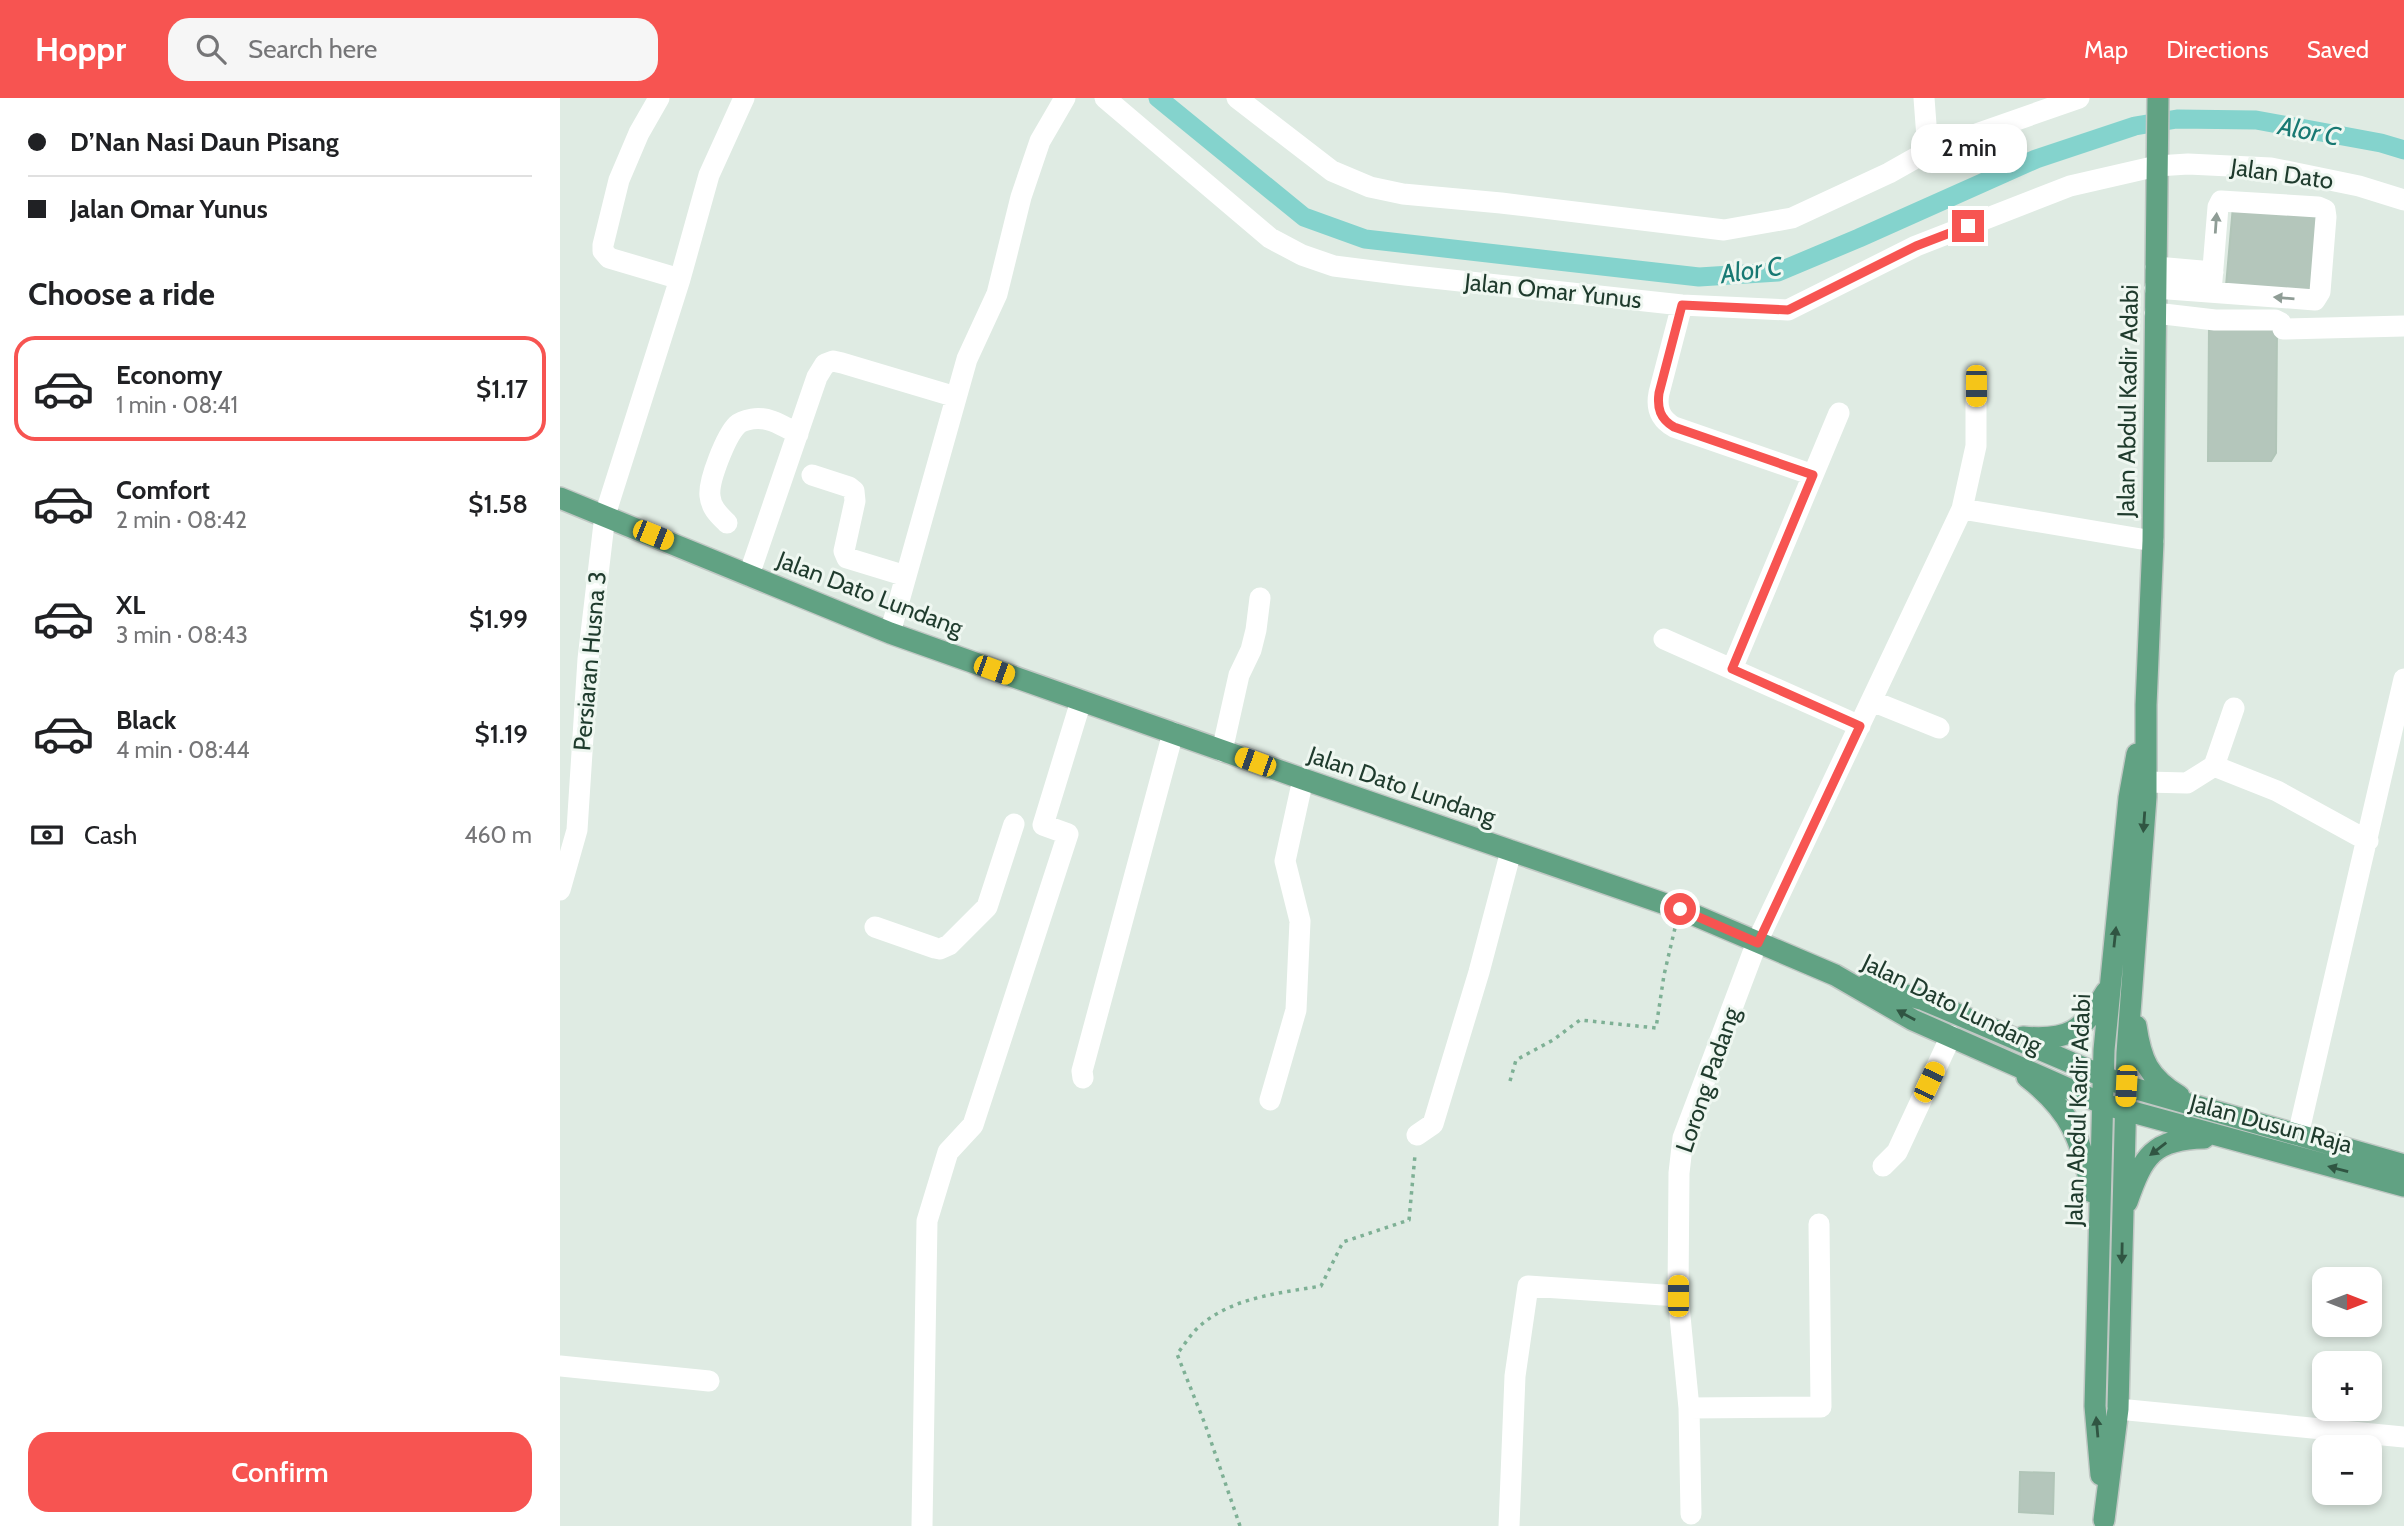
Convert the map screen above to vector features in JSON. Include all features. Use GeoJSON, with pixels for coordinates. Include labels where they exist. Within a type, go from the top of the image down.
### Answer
{"type":"FeatureCollection","features":[{"type":"Feature","properties":{"kind":"main road","name":"Jalan Abdul Kadir Adabi"},"geometry":{"type":"LineString","coordinates":[[2104,1523],[2118,1409],[2124,1111],[2146,782],[2158,98]]}},
{"type":"Feature","properties":{"kind":"main road","name":"Jalan Dato Lundang"},"geometry":{"type":"LineString","coordinates":[[560,498],[890,633],[1680,909],[1835,975],[1924,1000],[2126,1086]]}},
{"type":"Feature","properties":{"kind":"main road","name":"Jalan Abdul Kadir Adabi"},"geometry":{"type":"LineString","coordinates":[[2104,1523],[2095,1406],[2103,1078],[2129,798],[2146,705]]}},
{"type":"Feature","properties":{"kind":"main road","name":"Jalan Dato Lundang"},"geometry":{"type":"LineString","coordinates":[[1835,975],[1913,1020],[2124,1111]]}},
{"type":"Feature","properties":{"kind":"main road"},"geometry":{"type":"LineString","coordinates":[[2007,1036],[2047,1039],[2066,1035],[2080,1028],[2092,1015],[2110,985]]}},
{"type":"Feature","properties":{"kind":"main road"},"geometry":{"type":"LineString","coordinates":[[2132,985],[2139,1045],[2145,1064],[2155,1078],[2196,1106]]}},
{"type":"Feature","properties":{"kind":"main road"},"geometry":{"type":"LineString","coordinates":[[2008,1062],[2039,1086],[2069,1120],[2079,1139],[2085,1160],[2099,1228]]}},
{"type":"Feature","properties":{"kind":"main road","name":"Jalan Dusun Raja"},"geometry":{"type":"LineString","coordinates":[[2126,1086],[2404,1164]]}},
{"type":"Feature","properties":{"kind":"main road","name":"Jalan Dusun Raja"},"geometry":{"type":"LineString","coordinates":[[2124,1111],[2404,1186]]}},
{"type":"Feature","properties":{"kind":"main road"},"geometry":{"type":"LineString","coordinates":[[2123,1215],[2136,1180],[2151,1153],[2167,1142],[2187,1138],[2224,1138]]}},
{"type":"Feature","properties":{"kind":"street"},"geometry":{"type":"LineString","coordinates":[[659,98],[639,133],[619,180],[603,251],[609,258],[680,279]]}},
{"type":"Feature","properties":{"kind":"street","name":"Persiaran Husna 3"},"geometry":{"type":"LineString","coordinates":[[560,890],[605,515],[680,279],[709,175],[744,98]]}},
{"type":"Feature","properties":{"kind":"street"},"geometry":{"type":"LineString","coordinates":[[890,633],[967,359],[997,294],[1017,208],[1032,163],[1065,98]]}},
{"type":"Feature","properties":{"kind":"street","name":"Jalan Omar Yunus"},"geometry":{"type":"LineString","coordinates":[[1105,98],[1270,238],[1302,255],[1334,266],[1682,305],[1788,310],[1916,246],[2070,186],[2157,156]]}},
{"type":"Feature","properties":{"kind":"street"},"geometry":{"type":"LineString","coordinates":[[1237,98],[1332,171],[1370,187],[1403,194],[1501,202],[1724,230],[1792,218],[1889,173],[1928,151],[2079,98]]}},
{"type":"Feature","properties":{"kind":"street"},"geometry":{"type":"LineString","coordinates":[[1924,98],[1928,151]]}},
{"type":"Feature","properties":{"kind":"street","name":"Jalan Dato"},"geometry":{"type":"LineString","coordinates":[[2157,156],[2188,164],[2271,168],[2359,187],[2404,200]]}},
{"type":"Feature","properties":{"kind":"street"},"geometry":{"type":"LineString","coordinates":[[2155,278],[2212,282],[2311,300],[2318,298],[2322,279],[2325,210],[2318,207],[2221,201],[2218,208],[2212,282]]}},
{"type":"Feature","properties":{"kind":"street"},"geometry":{"type":"LineString","coordinates":[[1682,305],[1659,393],[1657,405],[1663,418],[1674,427],[1813,475]]}},
{"type":"Feature","properties":{"kind":"street"},"geometry":{"type":"LineString","coordinates":[[2155,313],[2215,320],[2275,320],[2281,323],[2283,329],[2404,326]]}},
{"type":"Feature","properties":{"kind":"street"},"geometry":{"type":"LineString","coordinates":[[749,575],[817,377],[825,364],[833,361],[956,397]]}},
{"type":"Feature","properties":{"kind":"street","name":"Lorong Padang"},"geometry":{"type":"LineString","coordinates":[[1691,1514],[1689,1408],[1678,1296],[1679,1173],[1683,1138],[1758,943],[1962,509],[1976,446],[1976,386]]}},
{"type":"Feature","properties":{"kind":"street"},"geometry":{"type":"LineString","coordinates":[[1732,669],[1839,413]]}},
{"type":"Feature","properties":{"kind":"street"},"geometry":{"type":"LineString","coordinates":[[727,523],[714,510],[709,495],[729,435],[739,422],[754,418],[773,420],[797,434]]}},
{"type":"Feature","properties":{"kind":"street"},"geometry":{"type":"LineString","coordinates":[[812,475],[854,491],[855,501],[844,551],[847,558],[906,576]]}},
{"type":"Feature","properties":{"kind":"street"},"geometry":{"type":"LineString","coordinates":[[1962,509],[2152,541]]}},
{"type":"Feature","properties":{"kind":"street"},"geometry":{"type":"LineString","coordinates":[[1222,751],[1239,675],[1251,650],[1256,630],[1260,598]]}},
{"type":"Feature","properties":{"kind":"street"},"geometry":{"type":"LineString","coordinates":[[1664,639],[1860,726]]}},
{"type":"Feature","properties":{"kind":"street"},"geometry":{"type":"LineString","coordinates":[[2298,1135],[2404,679]]}},
{"type":"Feature","properties":{"kind":"street"},"geometry":{"type":"LineString","coordinates":[[922,1526],[928,1220],[950,1148],[973,1125],[1068,834],[1043,825],[1081,701]]}},
{"type":"Feature","properties":{"kind":"street"},"geometry":{"type":"LineString","coordinates":[[1872,701],[1939,728]]}},
{"type":"Feature","properties":{"kind":"street"},"geometry":{"type":"LineString","coordinates":[[2146,782],[2187,783],[2214,766],[2234,708]]}},
{"type":"Feature","properties":{"kind":"street"},"geometry":{"type":"LineString","coordinates":[[1083,1078],[1082,1071],[1172,733]]}},
{"type":"Feature","properties":{"kind":"street"},"geometry":{"type":"LineString","coordinates":[[2214,766],[2277,791],[2368,841]]}},
{"type":"Feature","properties":{"kind":"street"},"geometry":{"type":"LineString","coordinates":[[1270,1100],[1296,1010],[1300,921],[1285,861],[1303,779]]}},
{"type":"Feature","properties":{"kind":"street"},"geometry":{"type":"LineString","coordinates":[[875,927],[935,948],[949,945],[987,907],[1014,824]]}},
{"type":"Feature","properties":{"kind":"street"},"geometry":{"type":"LineString","coordinates":[[1417,1135],[1433,1124],[1479,972],[1511,851]]}},
{"type":"Feature","properties":{"kind":"street"},"geometry":{"type":"LineString","coordinates":[[1883,1166],[1897,1152],[1951,1036]]}},
{"type":"Feature","properties":{"kind":"street"},"geometry":{"type":"LineString","coordinates":[[1689,1408],[1821,1406],[1819,1224]]}},
{"type":"Feature","properties":{"kind":"street"},"geometry":{"type":"LineString","coordinates":[[1509,1526],[1515,1376],[1528,1286],[1678,1296]]}},
{"type":"Feature","properties":{"kind":"street"},"geometry":{"type":"LineString","coordinates":[[560,1366],[709,1381]]}},
{"type":"Feature","properties":{"kind":"street"},"geometry":{"type":"LineString","coordinates":[[2118,1409],[2404,1437]]}},
{"type":"Feature","properties":{"kind":"path"},"geometry":{"type":"LineString","coordinates":[[1510,1081],[1516,1060],[1553,1040],[1580,1020],[1656,1028],[1664,975],[1680,909]]}},
{"type":"Feature","properties":{"kind":"path"},"geometry":{"type":"LineString","coordinates":[[1240,1526],[1205,1424],[1177,1354],[1201,1325],[1226,1310],[1258,1297],[1321,1286],[1343,1242],[1409,1220],[1417,1135]]}},
{"type":"Feature","properties":{"kind":"building"},"geometry":{"type":"Polygon","coordinates":[[[2233,206],[2319,213],[2312,293],[2226,286],[2233,206]]]}},
{"type":"Feature","properties":{"kind":"building"},"geometry":{"type":"Polygon","coordinates":[[[2209,326],[2277,327],[2276,453],[2271,461],[2208,461],[2209,326]]]}},
{"type":"Feature","properties":{"kind":"building"},"geometry":{"type":"Polygon","coordinates":[[[2020,1472],[2054,1473],[2053,1514],[2019,1512],[2020,1472]]]}},
{"type":"Feature","properties":{"kind":"waterway","name":"Alor C"},"geometry":{"type":"LineString","coordinates":[[1158,98],[1304,217],[1365,239],[1699,277],[1778,272],[2036,159],[2135,126],[2177,119],[2256,120],[2381,143],[2404,150]]}},
{"type":"Feature","properties":{"kind":"route"},"geometry":{"type":"LineString","coordinates":[[1680,909],[1758,943],[1860,726],[1732,669],[1813,475],[1674,427],[1663,418],[1657,405],[1659,393],[1682,305],[1788,310],[1916,246],[1968,226]]}}]}
